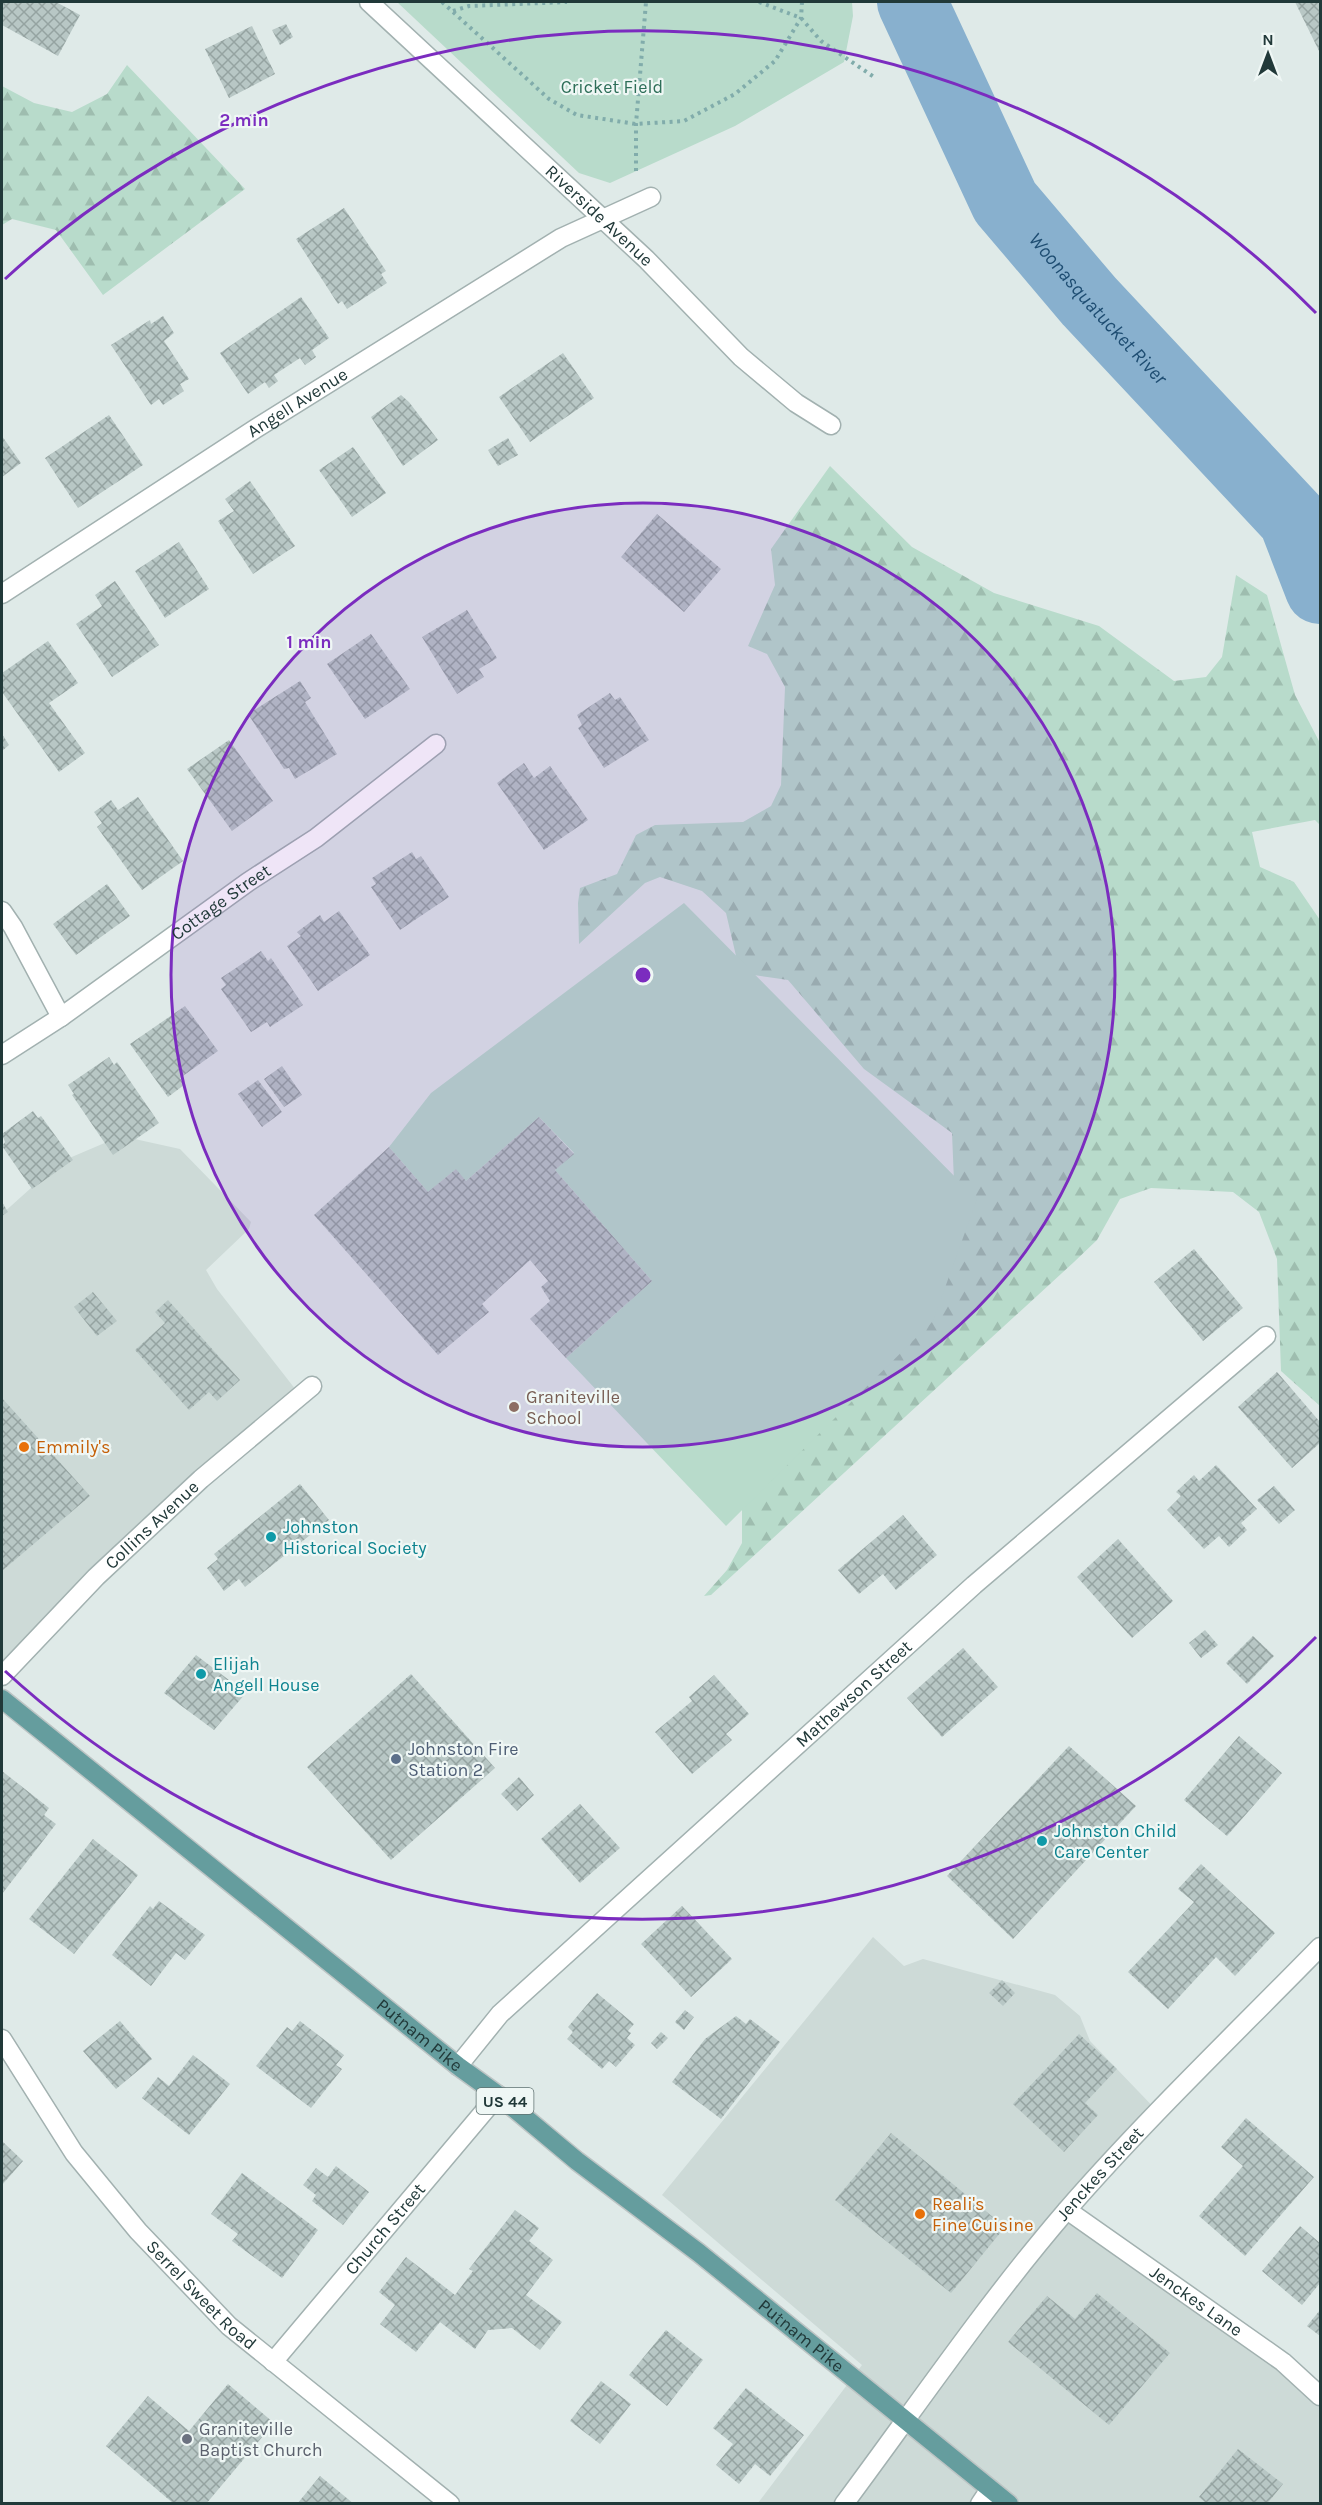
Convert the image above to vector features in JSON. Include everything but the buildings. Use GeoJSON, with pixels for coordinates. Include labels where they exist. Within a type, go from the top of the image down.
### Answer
{"type":"FeatureCollection","features":[{"type":"Feature","properties":{"kind":"main road","name":"Putnam Pike"},"geometry":{"type":"LineString","coordinates":[[2,1698],[458,2066],[498,2095],[577,2161],[699,2253],[906,2421],[985,2496],[1009,2504]]}},
{"type":"Feature","properties":{"kind":"street","name":"Riverside Avenue"},"geometry":{"type":"LineString","coordinates":[[369,2],[646,259],[741,357],[796,403],[831,425]]}},
{"type":"Feature","properties":{"kind":"street","name":"Angell Avenue"},"geometry":{"type":"LineString","coordinates":[[2,594],[265,423],[561,238],[645,200]]}},
{"type":"Feature","properties":{"kind":"street","name":"Cottage Street"},"geometry":{"type":"LineString","coordinates":[[2,1055],[61,1017],[248,882],[315,838],[436,744]]}},
{"type":"Feature","properties":{"kind":"street"},"geometry":{"type":"LineString","coordinates":[[2,911],[13,927],[61,1017]]}},
{"type":"Feature","properties":{"kind":"street","name":"Mathewson Street"},"geometry":{"type":"LineString","coordinates":[[458,2066],[500,2014],[798,1743],[983,1577],[1266,1336]]}},
{"type":"Feature","properties":{"kind":"street","name":"Collins Avenue"},"geometry":{"type":"LineString","coordinates":[[2,1676],[96,1578],[201,1479],[312,1386]]}},
{"type":"Feature","properties":{"kind":"street","name":"Jenckes Street"},"geometry":{"type":"LineString","coordinates":[[844,2504],[1014,2274],[1067,2210],[1178,2092],[1320,1947]]}},
{"type":"Feature","properties":{"kind":"street","name":"Serrel Sweet Road"},"geometry":{"type":"LineString","coordinates":[[2,2039],[74,2153],[131,2223],[229,2326],[450,2504]]}},
{"type":"Feature","properties":{"kind":"street","name":"Church Street"},"geometry":{"type":"LineString","coordinates":[[273,2362],[498,2095]]}},
{"type":"Feature","properties":{"kind":"street","name":"Jenckes Lane"},"geometry":{"type":"LineString","coordinates":[[1067,2210],[1283,2362],[1320,2396]]}},
{"type":"Feature","properties":{"kind":"path"},"geometry":{"type":"LineString","coordinates":[[442,2],[549,99],[577,115],[636,124],[684,120],[735,94],[775,61],[801,18],[802,2]]}},
{"type":"Feature","properties":{"kind":"path"},"geometry":{"type":"LineString","coordinates":[[452,11],[469,6],[567,2]]}},
{"type":"Feature","properties":{"kind":"path"},"geometry":{"type":"LineString","coordinates":[[645,200],[636,178],[636,124],[646,2]]}},
{"type":"Feature","properties":{"kind":"path"},"geometry":{"type":"LineString","coordinates":[[759,2],[801,18],[821,41],[874,77]]}},
{"type":"Feature","properties":{"kind":"shaded area"},"geometry":{"type":"Polygon","coordinates":[[[121,1136],[180,1149],[251,1222],[249,1229],[206,1270],[217,1289],[303,1399],[297,1413],[135,1543],[2,1671],[2,1214],[60,1162],[121,1136]]]}},
{"type":"Feature","properties":{"kind":"shaded area"},"geometry":{"type":"Polygon","coordinates":[[[873,1937],[904,1966],[923,1959],[1055,1995],[1080,2016],[1090,2041],[1162,2116],[1076,2206],[1320,2386],[1320,2503],[758,2503],[862,2365],[662,2195],[873,1937]]]}},
{"type":"Feature","properties":{"kind":"green space","name":"Cricket Field"},"geometry":{"type":"Polygon","coordinates":[[[397,2],[852,2],[853,16],[844,62],[735,126],[610,183],[579,173],[397,2]]]}},
{"type":"Feature","properties":{"kind":"green space"},"geometry":{"type":"Polygon","coordinates":[[[127,65],[245,189],[103,295],[56,230],[12,219],[2,225],[2,86],[34,103],[72,112],[107,94],[127,65]]]}},
{"type":"Feature","properties":{"kind":"green space"},"geometry":{"type":"Polygon","coordinates":[[[830,466],[912,547],[994,593],[1099,626],[1174,681],[1206,677],[1222,657],[1236,575],[1267,595],[1295,695],[1320,743],[1320,825],[1315,820],[1252,832],[1260,867],[1294,882],[1320,920],[1320,1406],[1281,1371],[1277,1259],[1259,1212],[1233,1192],[1151,1188],[1120,1199],[1097,1240],[1074,1262],[711,1595],[704,1596],[727,1570],[742,1543],[742,1488],[954,1182],[952,1133],[864,1069],[788,980],[740,973],[726,913],[702,891],[660,877],[645,883],[579,944],[580,888],[617,874],[636,835],[655,825],[743,822],[771,806],[781,785],[785,687],[767,654],[748,646],[775,585],[771,549],[830,466]]]}},
{"type":"Feature","properties":{"kind":"green space"},"geometry":{"type":"Polygon","coordinates":[[[684,903],[977,1199],[933,1321],[726,1526],[566,1358],[652,1281],[555,1170],[574,1153],[539,1117],[466,1181],[455,1170],[428,1192],[389,1147],[431,1093],[684,903]]]}},
{"type":"Feature","properties":{"kind":"waterway","name":"Woonasquatucket River"},"geometry":{"type":"LineString","coordinates":[[912,2],[1005,202],[1089,301],[1293,519],[1320,589]]}},
{"type":"Feature","properties":{"kind":"place","name":"Graniteville School"},"geometry":{"type":"Point","coordinates":[514,1407]}},
{"type":"Feature","properties":{"kind":"place","name":"Emmily's"},"geometry":{"type":"Point","coordinates":[24,1447]}},
{"type":"Feature","properties":{"kind":"place","name":"Johnston Historical Society"},"geometry":{"type":"Point","coordinates":[271,1537]}},
{"type":"Feature","properties":{"kind":"place","name":"Elijah Angell House"},"geometry":{"type":"Point","coordinates":[201,1674]}},
{"type":"Feature","properties":{"kind":"place","name":"Johnston Fire Station 2"},"geometry":{"type":"Point","coordinates":[396,1759]}},
{"type":"Feature","properties":{"kind":"place","name":"Johnston Child Care Center"},"geometry":{"type":"Point","coordinates":[1042,1841]}},
{"type":"Feature","properties":{"kind":"place","name":"Reali's Fine Cuisine"},"geometry":{"type":"Point","coordinates":[920,2214]}},
{"type":"Feature","properties":{"kind":"place","name":"Graniteville Baptist Church"},"geometry":{"type":"Point","coordinates":[187,2439]}}]}
